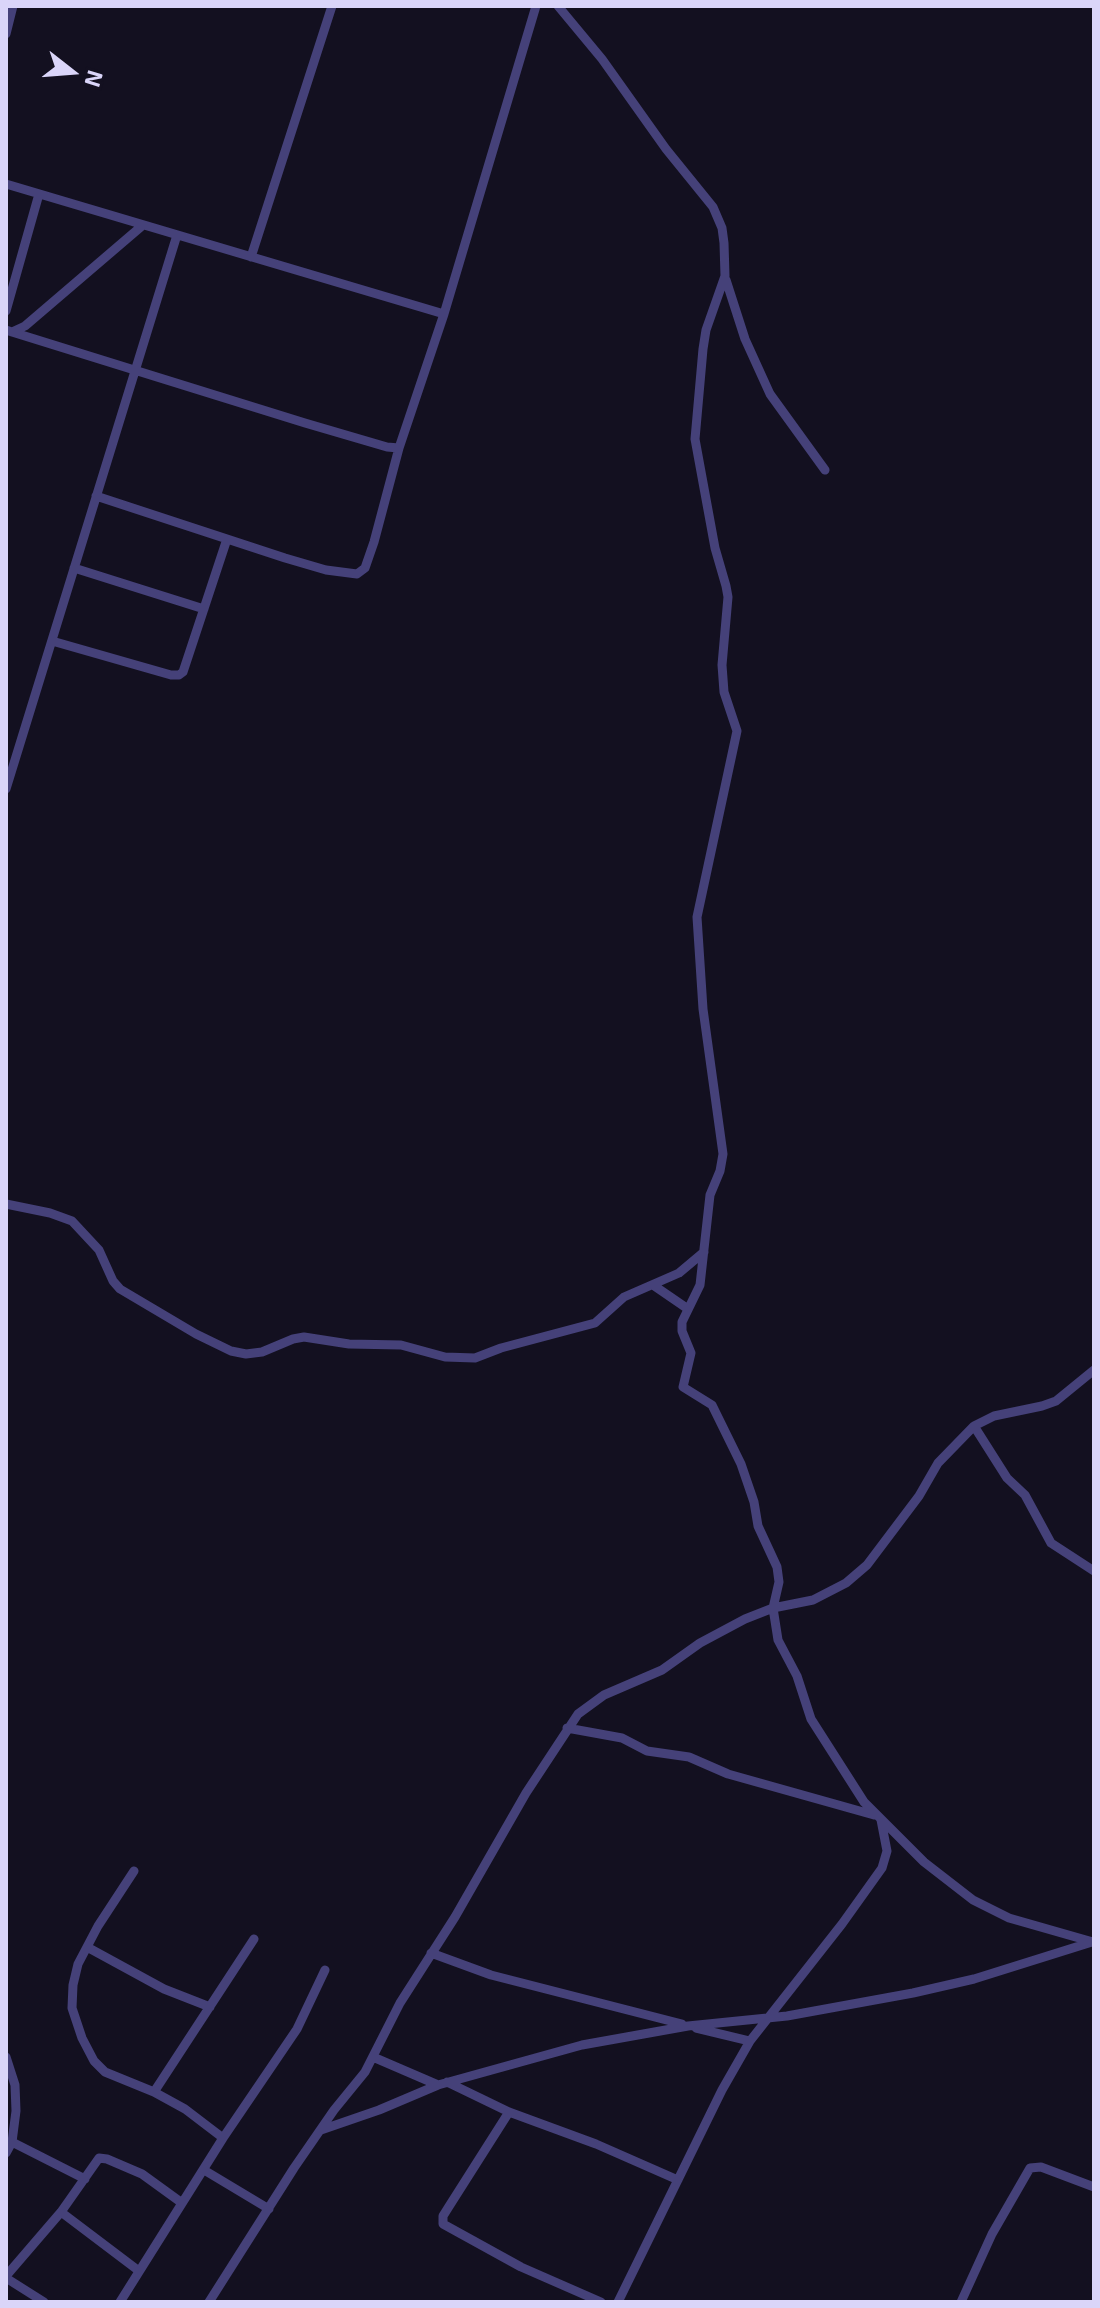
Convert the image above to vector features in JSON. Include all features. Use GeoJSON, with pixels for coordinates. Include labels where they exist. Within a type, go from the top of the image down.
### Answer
{"type":"FeatureCollection","features":[{"type":"Feature","properties":{"kind":"street"},"geometry":{"type":"LineString","coordinates":[[6,34],[13,6]]}},
{"type":"Feature","properties":{"kind":"street"},"geometry":{"type":"LineString","coordinates":[[251,257],[332,6]]}},
{"type":"Feature","properties":{"kind":"street"},"geometry":{"type":"LineString","coordinates":[[96,496],[326,570],[357,574],[365,568],[399,448],[444,314],[536,6]]}},
{"type":"Feature","properties":{"kind":"street"},"geometry":{"type":"LineString","coordinates":[[558,6],[602,59],[719,217],[725,276],[745,339],[770,394],[825,470]]}},
{"type":"Feature","properties":{"kind":"street"},"geometry":{"type":"LineString","coordinates":[[6,184],[444,314]]}},
{"type":"Feature","properties":{"kind":"street"},"geometry":{"type":"LineString","coordinates":[[6,311],[39,194]]}},
{"type":"Feature","properties":{"kind":"street"},"geometry":{"type":"LineString","coordinates":[[9,331],[25,326],[143,225]]}},
{"type":"Feature","properties":{"kind":"street"},"geometry":{"type":"LineString","coordinates":[[6,789],[177,235]]}},
{"type":"Feature","properties":{"kind":"street"},"geometry":{"type":"LineString","coordinates":[[725,276],[706,330],[695,422],[707,511],[726,586],[722,665],[724,692],[737,731],[697,917],[703,1009],[723,1154],[710,1195],[700,1285],[682,1327],[691,1353],[683,1387],[712,1405],[741,1464],[758,1526],[777,1567],[779,1582],[773,1608],[778,1640],[797,1676],[811,1719],[878,1818],[924,1862],[988,1908],[1031,1925],[1094,1942]]}},
{"type":"Feature","properties":{"kind":"street"},"geometry":{"type":"LineString","coordinates":[[9,331],[305,423],[399,448]]}},
{"type":"Feature","properties":{"kind":"street"},"geometry":{"type":"LineString","coordinates":[[52,641],[179,675],[183,672],[227,539]]}},
{"type":"Feature","properties":{"kind":"street"},"geometry":{"type":"LineString","coordinates":[[74,568],[204,609]]}},
{"type":"Feature","properties":{"kind":"street"},"geometry":{"type":"LineString","coordinates":[[6,1204],[72,1221],[99,1250],[120,1289],[196,1334],[237,1353],[262,1352],[304,1337],[349,1344],[401,1345],[445,1357],[475,1358],[595,1323],[624,1297],[685,1269],[704,1252]]}},
{"type":"Feature","properties":{"kind":"street"},"geometry":{"type":"LineString","coordinates":[[653,1285],[688,1309]]}},
{"type":"Feature","properties":{"kind":"street"},"geometry":{"type":"LineString","coordinates":[[209,2302],[321,2130],[365,2072],[400,2003],[578,1714],[604,1695],[645,1679],[700,1643],[745,1619],[773,1608],[799,1604],[825,1595],[846,1583],[867,1565],[919,1496],[938,1463],[974,1426],[994,1416],[1056,1401],[1094,1370]]}},
{"type":"Feature","properties":{"kind":"street"},"geometry":{"type":"LineString","coordinates":[[974,1426],[1007,1478],[1025,1495],[1051,1543],[1094,1571]]}},
{"type":"Feature","properties":{"kind":"street"},"geometry":{"type":"LineString","coordinates":[[567,1728],[622,1738],[647,1751],[689,1757],[739,1777],[878,1818]]}},
{"type":"Feature","properties":{"kind":"street"},"geometry":{"type":"LineString","coordinates":[[618,2302],[722,2090],[750,2041],[882,1868],[887,1851],[878,1818]]}},
{"type":"Feature","properties":{"kind":"street"},"geometry":{"type":"LineString","coordinates":[[134,1871],[78,1964],[72,2008],[82,2038],[94,2061],[105,2072],[154,2092],[185,2109],[223,2138]]}},
{"type":"Feature","properties":{"kind":"street"},"geometry":{"type":"LineString","coordinates":[[154,2092],[254,1939]]}},
{"type":"Feature","properties":{"kind":"street"},"geometry":{"type":"LineString","coordinates":[[321,2130],[443,2084],[582,2045],[688,2026],[767,2018],[955,1984],[1094,1942]]}},
{"type":"Feature","properties":{"kind":"street"},"geometry":{"type":"LineString","coordinates":[[87,1947],[164,1989],[210,2007]]}},
{"type":"Feature","properties":{"kind":"street"},"geometry":{"type":"LineString","coordinates":[[431,1953],[491,1975],[750,2041]]}},
{"type":"Feature","properties":{"kind":"street"},"geometry":{"type":"LineString","coordinates":[[120,2302],[223,2138],[297,2029],[325,1970]]}},
{"type":"Feature","properties":{"kind":"street"},"geometry":{"type":"LineString","coordinates":[[6,2057],[15,2085],[16,2111],[12,2142],[6,2153]]}},
{"type":"Feature","properties":{"kind":"street"},"geometry":{"type":"LineString","coordinates":[[373,2057],[573,2135],[678,2180]]}},
{"type":"Feature","properties":{"kind":"street"},"geometry":{"type":"LineString","coordinates":[[509,2112],[443,2216],[443,2224],[521,2267],[601,2302]]}},
{"type":"Feature","properties":{"kind":"street"},"geometry":{"type":"LineString","coordinates":[[12,2142],[85,2179]]}},
{"type":"Feature","properties":{"kind":"street"},"geometry":{"type":"LineString","coordinates":[[42,2301],[6,2277],[61,2212],[99,2158],[142,2174],[182,2203]]}},
{"type":"Feature","properties":{"kind":"street"},"geometry":{"type":"LineString","coordinates":[[961,2302],[992,2234],[1030,2168],[1041,2167],[1094,2187]]}},
{"type":"Feature","properties":{"kind":"street"},"geometry":{"type":"LineString","coordinates":[[204,2170],[269,2209]]}},
{"type":"Feature","properties":{"kind":"street"},"geometry":{"type":"LineString","coordinates":[[61,2212],[139,2271]]}}]}
